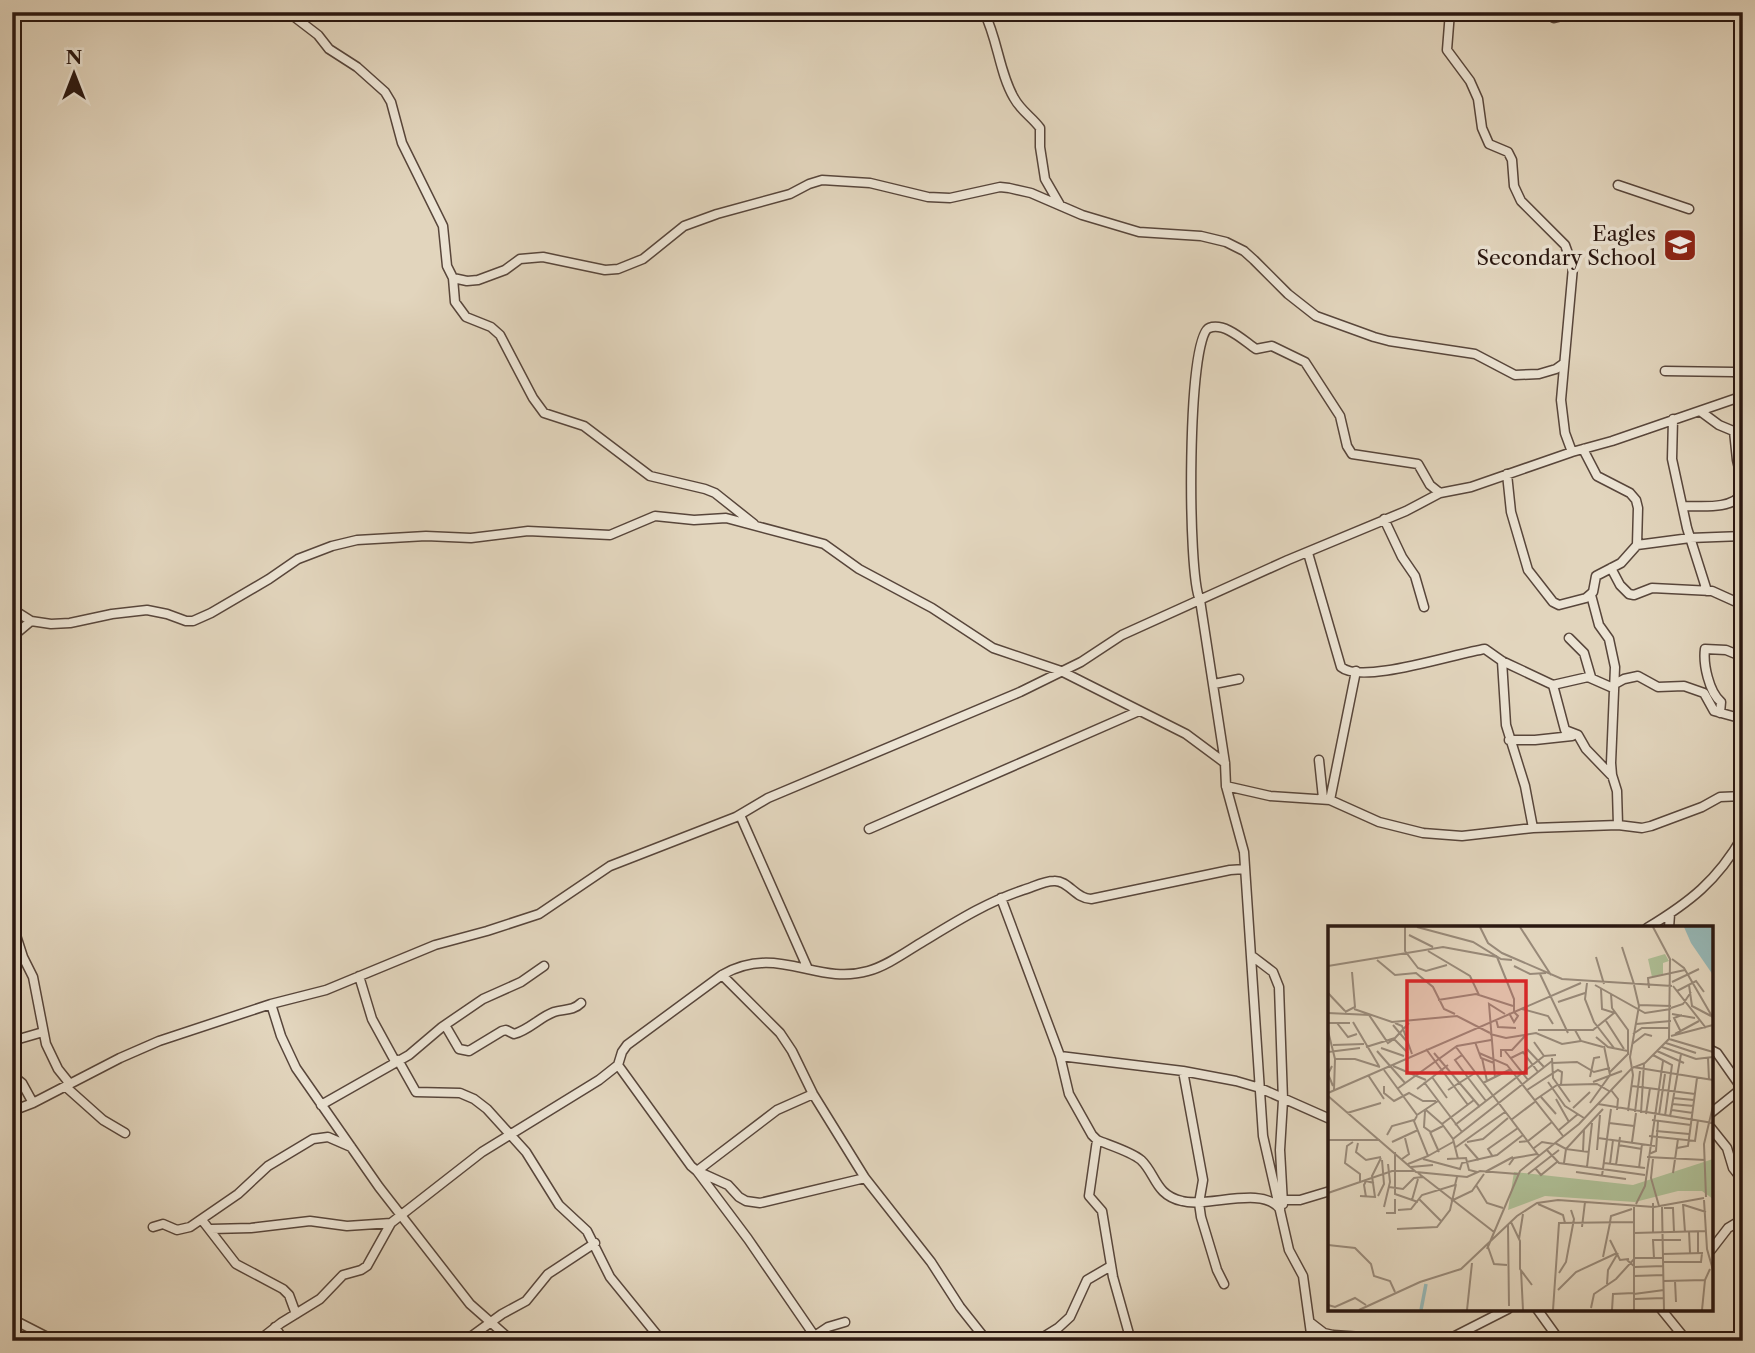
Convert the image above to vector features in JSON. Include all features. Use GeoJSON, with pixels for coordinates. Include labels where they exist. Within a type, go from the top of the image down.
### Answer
{"type":"FeatureCollection","features":[{"type":"Feature","properties":{"kind":"street"},"geometry":{"type":"LineString","coordinates":[[288,12],[318,35],[329,48],[357,66],[385,92],[391,102],[402,143],[443,226],[447,266],[453,278],[453,297],[457,307],[466,317],[491,327],[500,335],[533,398],[544,413],[584,426],[650,476],[715,493],[757,527]]}},
{"type":"Feature","properties":{"kind":"street"},"geometry":{"type":"LineString","coordinates":[[984,12],[1005,79],[1014,98],[1023,112],[1040,128],[1045,178],[1060,205]]}},
{"type":"Feature","properties":{"kind":"street"},"geometry":{"type":"LineString","coordinates":[[1450,12],[1447,50],[1470,80],[1478,99],[1482,128],[1489,144],[1508,152],[1512,160],[1514,186],[1521,201],[1565,245],[1571,261],[1573,277],[1563,364],[1562,410],[1567,443],[1572,452]]}},
{"type":"Feature","properties":{"kind":"street"},"geometry":{"type":"LineString","coordinates":[[1544,12],[1554,18],[1579,12]]}},
{"type":"Feature","properties":{"kind":"street"},"geometry":{"type":"LineString","coordinates":[[453,278],[478,280],[505,270],[520,259],[543,257],[604,270],[618,269],[643,259],[684,226],[790,194],[822,180],[870,183],[939,198],[957,197],[1000,187],[1022,190],[1090,218],[1139,232],[1201,236],[1226,242],[1254,260],[1288,294],[1316,316],[1374,337],[1475,355],[1515,375],[1539,374],[1563,364]]}},
{"type":"Feature","properties":{"kind":"street"},"geometry":{"type":"LineString","coordinates":[[1618,185],[1689,209]]}},
{"type":"Feature","properties":{"kind":"street"},"geometry":{"type":"LineString","coordinates":[[1282,1204],[1263,1136],[1243,845],[1226,786],[1214,684],[1192,554],[1193,390],[1197,354],[1204,331],[1217,327],[1230,331],[1256,349],[1272,346],[1305,362],[1340,416],[1347,446],[1352,454],[1418,464],[1430,485],[1440,493]]}},
{"type":"Feature","properties":{"kind":"street"},"geometry":{"type":"LineString","coordinates":[[1665,371],[1742,374],[1743,348]]}},
{"type":"Feature","properties":{"kind":"street"},"geometry":{"type":"LineString","coordinates":[[12,1111],[159,1041],[271,1004],[326,990],[450,940],[539,914],[610,866],[740,815],[768,798],[1020,692],[1081,662],[1122,635],[1440,493],[1471,488],[1743,396]]}},
{"type":"Feature","properties":{"kind":"street"},"geometry":{"type":"LineString","coordinates":[[1700,411],[1719,425],[1743,435]]}},
{"type":"Feature","properties":{"kind":"street"},"geometry":{"type":"LineString","coordinates":[[1673,419],[1672,459],[1690,538],[1707,591]]}},
{"type":"Feature","properties":{"kind":"street"},"geometry":{"type":"LineString","coordinates":[[1734,431],[1743,485]]}},
{"type":"Feature","properties":{"kind":"street"},"geometry":{"type":"LineString","coordinates":[[1583,449],[1597,476],[1630,493],[1638,508],[1637,545],[1621,563],[1596,576],[1591,595],[1599,625],[1609,639],[1615,667],[1612,775],[1618,791],[1618,825]]}},
{"type":"Feature","properties":{"kind":"street"},"geometry":{"type":"LineString","coordinates":[[1507,474],[1511,512],[1528,570],[1553,602],[1559,605],[1591,595]]}},
{"type":"Feature","properties":{"kind":"street"},"geometry":{"type":"LineString","coordinates":[[1683,506],[1729,503],[1738,499],[1743,492]]}},
{"type":"Feature","properties":{"kind":"street"},"geometry":{"type":"LineString","coordinates":[[12,609],[31,621],[51,624],[147,610],[193,621],[269,579],[298,559],[356,540],[426,536],[471,538],[528,531],[610,535],[648,517],[664,515],[694,520],[726,518],[824,544],[859,569],[932,608],[993,648],[1061,671],[1186,734],[1225,764]]}},
{"type":"Feature","properties":{"kind":"street"},"geometry":{"type":"LineString","coordinates":[[1384,520],[1402,558],[1415,576],[1424,607]]}},
{"type":"Feature","properties":{"kind":"street"},"geometry":{"type":"LineString","coordinates":[[1637,545],[1690,538],[1743,536]]}},
{"type":"Feature","properties":{"kind":"street"},"geometry":{"type":"LineString","coordinates":[[1308,553],[1341,667],[1347,671],[1389,671],[1458,653],[1485,649],[1502,662],[1553,685],[1591,677],[1614,686]]}},
{"type":"Feature","properties":{"kind":"street"},"geometry":{"type":"LineString","coordinates":[[1611,568],[1625,590],[1634,596],[1653,588],[1707,591],[1721,593],[1743,605]]}},
{"type":"Feature","properties":{"kind":"street"},"geometry":{"type":"LineString","coordinates":[[12,637],[31,621]]}},
{"type":"Feature","properties":{"kind":"street"},"geometry":{"type":"LineString","coordinates":[[1569,638],[1584,653],[1591,677]]}},
{"type":"Feature","properties":{"kind":"street"},"geometry":{"type":"LineString","coordinates":[[1720,713],[1721,702],[1715,696],[1704,663],[1705,649],[1726,650],[1743,657]]}},
{"type":"Feature","properties":{"kind":"street"},"geometry":{"type":"LineString","coordinates":[[1502,662],[1509,740],[1525,786],[1533,828]]}},
{"type":"Feature","properties":{"kind":"street"},"geometry":{"type":"LineString","coordinates":[[1326,799],[1356,671]]}},
{"type":"Feature","properties":{"kind":"street"},"geometry":{"type":"LineString","coordinates":[[1614,686],[1624,679],[1638,676],[1646,678],[1658,687],[1684,686],[1703,692],[1712,709],[1743,719]]}},
{"type":"Feature","properties":{"kind":"street"},"geometry":{"type":"LineString","coordinates":[[1214,684],[1239,679]]}},
{"type":"Feature","properties":{"kind":"street"},"geometry":{"type":"LineString","coordinates":[[1553,685],[1565,730],[1578,735],[1586,750],[1612,775]]}},
{"type":"Feature","properties":{"kind":"street"},"geometry":{"type":"LineString","coordinates":[[869,829],[1139,711]]}},
{"type":"Feature","properties":{"kind":"street"},"geometry":{"type":"LineString","coordinates":[[1509,740],[1578,735]]}},
{"type":"Feature","properties":{"kind":"street"},"geometry":{"type":"LineString","coordinates":[[1319,760],[1326,799]]}},
{"type":"Feature","properties":{"kind":"street"},"geometry":{"type":"LineString","coordinates":[[1226,786],[1270,796],[1326,799],[1379,822],[1423,833],[1462,836],[1533,828],[1618,825],[1642,828],[1702,807],[1720,797],[1743,796]]}},
{"type":"Feature","properties":{"kind":"street"},"geometry":{"type":"LineString","coordinates":[[740,815],[808,970]]}},
{"type":"Feature","properties":{"kind":"street"},"geometry":{"type":"LineString","coordinates":[[1650,926],[1703,890],[1742,841]]}},
{"type":"Feature","properties":{"kind":"street"},"geometry":{"type":"LineString","coordinates":[[258,1341],[320,1298],[343,1275],[367,1266],[391,1223],[482,1152],[554,1106],[585,1090],[618,1065],[627,1045],[738,966],[760,962],[842,973],[867,971],[906,952],[979,907],[1057,881],[1082,898],[1091,899],[1245,869]]}},
{"type":"Feature","properties":{"kind":"street"},"geometry":{"type":"LineString","coordinates":[[1001,898],[1060,1056],[1069,1094],[1088,1130],[1097,1140],[1141,1160],[1153,1181],[1172,1197],[1184,1202],[1242,1198],[1282,1204],[1328,1192]]}},
{"type":"Feature","properties":{"kind":"street"},"geometry":{"type":"LineString","coordinates":[[1669,926],[1670,914]]}},
{"type":"Feature","properties":{"kind":"street"},"geometry":{"type":"LineString","coordinates":[[12,923],[33,977],[43,1032],[58,1069],[68,1085],[103,1120],[125,1133]]}},
{"type":"Feature","properties":{"kind":"street"},"geometry":{"type":"LineString","coordinates":[[1252,956],[1273,972],[1279,987],[1283,1100],[1280,1150],[1282,1204],[1291,1256],[1303,1276],[1312,1341]]}},
{"type":"Feature","properties":{"kind":"street"},"geometry":{"type":"LineString","coordinates":[[321,1105],[409,1055],[445,1025],[483,999],[521,982],[544,966]]}},
{"type":"Feature","properties":{"kind":"street"},"geometry":{"type":"LineString","coordinates":[[722,975],[780,1033],[813,1094],[865,1178],[931,1262],[960,1307],[987,1341]]}},
{"type":"Feature","properties":{"kind":"street"},"geometry":{"type":"LineString","coordinates":[[359,976],[372,1019],[416,1092],[466,1095],[487,1109],[526,1152],[559,1205],[587,1231],[610,1277],[662,1341]]}},
{"type":"Feature","properties":{"kind":"street"},"geometry":{"type":"LineString","coordinates":[[445,1025],[459,1049],[469,1051],[502,1031],[514,1034],[521,1032],[548,1015],[572,1009],[581,1003]]}},
{"type":"Feature","properties":{"kind":"street"},"geometry":{"type":"LineString","coordinates":[[271,1004],[287,1051],[321,1105],[401,1216],[470,1304],[512,1341]]}},
{"type":"Feature","properties":{"kind":"street"},"geometry":{"type":"LineString","coordinates":[[12,1041],[43,1032]]}},
{"type":"Feature","properties":{"kind":"street"},"geometry":{"type":"LineString","coordinates":[[1713,1051],[1742,1089],[1713,1111]]}},
{"type":"Feature","properties":{"kind":"street"},"geometry":{"type":"LineString","coordinates":[[1060,1056],[1183,1071],[1236,1081],[1260,1088],[1328,1118]]}},
{"type":"Feature","properties":{"kind":"street"},"geometry":{"type":"LineString","coordinates":[[618,1065],[687,1161],[748,1238],[813,1339],[828,1327],[845,1322]]}},
{"type":"Feature","properties":{"kind":"street"},"geometry":{"type":"LineString","coordinates":[[1183,1071],[1203,1180],[1199,1203],[1217,1270],[1224,1284]]}},
{"type":"Feature","properties":{"kind":"street"},"geometry":{"type":"LineString","coordinates":[[12,1075],[22,1083],[33,1103]]}},
{"type":"Feature","properties":{"kind":"street"},"geometry":{"type":"LineString","coordinates":[[697,1171],[778,1110],[813,1094]]}},
{"type":"Feature","properties":{"kind":"street"},"geometry":{"type":"LineString","coordinates":[[1713,1130],[1727,1148],[1733,1168],[1743,1181]]}},
{"type":"Feature","properties":{"kind":"street"},"geometry":{"type":"LineString","coordinates":[[153,1227],[163,1224],[181,1230],[202,1220],[238,1194],[268,1166],[313,1139],[328,1137],[352,1148]]}},
{"type":"Feature","properties":{"kind":"street"},"geometry":{"type":"LineString","coordinates":[[1097,1140],[1089,1192],[1102,1211],[1111,1266],[1131,1341]]}},
{"type":"Feature","properties":{"kind":"street"},"geometry":{"type":"LineString","coordinates":[[697,1171],[728,1185],[738,1197],[760,1203],[865,1178]]}},
{"type":"Feature","properties":{"kind":"street"},"geometry":{"type":"LineString","coordinates":[[1713,1247],[1728,1228],[1743,1219]]}},
{"type":"Feature","properties":{"kind":"street"},"geometry":{"type":"LineString","coordinates":[[202,1220],[236,1264],[283,1289],[289,1295],[296,1314]]}},
{"type":"Feature","properties":{"kind":"street"},"geometry":{"type":"LineString","coordinates":[[211,1229],[310,1222],[347,1226],[391,1223]]}},
{"type":"Feature","properties":{"kind":"street"},"geometry":{"type":"LineString","coordinates":[[466,1341],[502,1314],[531,1297],[548,1274],[595,1243]]}},
{"type":"Feature","properties":{"kind":"street"},"geometry":{"type":"LineString","coordinates":[[1037,1341],[1070,1317],[1087,1280],[1111,1266]]}},
{"type":"Feature","properties":{"kind":"street"},"geometry":{"type":"LineString","coordinates":[[1450,1341],[1504,1311]]}},
{"type":"Feature","properties":{"kind":"street"},"geometry":{"type":"LineString","coordinates":[[1538,1311],[1560,1341]]}},
{"type":"Feature","properties":{"kind":"street"},"geometry":{"type":"LineString","coordinates":[[1663,1311],[1687,1341]]}},
{"type":"Feature","properties":{"kind":"street"},"geometry":{"type":"LineString","coordinates":[[12,1319],[55,1341]]}},
{"type":"Feature","properties":{"kind":"street"},"geometry":{"type":"LineString","coordinates":[[1311,1323],[1324,1333],[1333,1335],[1422,1341]]}},
{"type":"Feature","properties":{"kind":"street"},"geometry":{"type":"LineString","coordinates":[[275,1327],[284,1341]]}},
{"type":"Feature","properties":{"kind":"street"},"geometry":{"type":"LineString","coordinates":[[1730,1341],[1743,1330]]}},
{"type":"Feature","properties":{"kind":"place","name":"Eagles Secondary School"},"geometry":{"type":"Point","coordinates":[1680,245]}}]}
